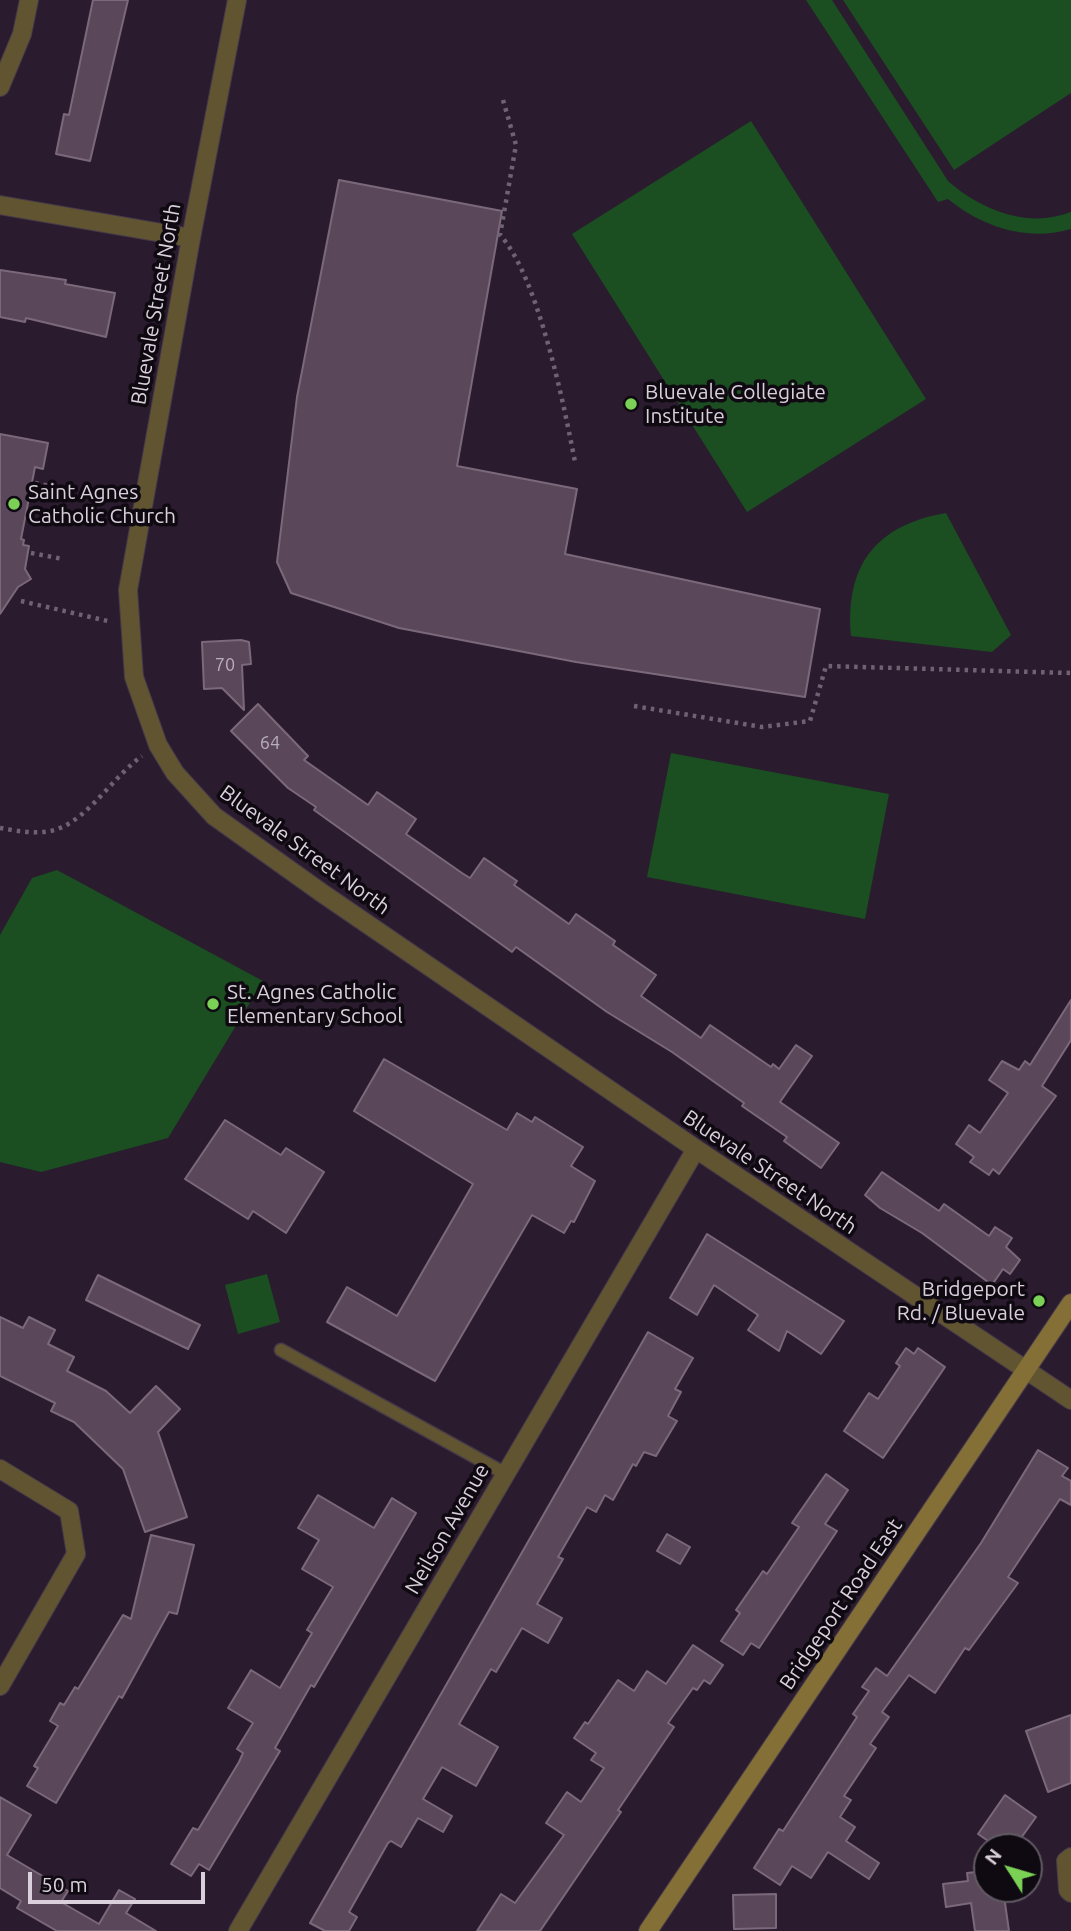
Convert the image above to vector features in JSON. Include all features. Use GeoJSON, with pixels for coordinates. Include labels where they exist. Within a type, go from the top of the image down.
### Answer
{"type":"FeatureCollection","features":[{"type":"Feature","properties":{"kind":"main road","name":"Bridgeport Road East"},"geometry":{"type":"LineString","coordinates":[[648,1931],[1071,1303]]}},
{"type":"Feature","properties":{"kind":"street"},"geometry":{"type":"LineString","coordinates":[[0,87],[22,34],[29,0]]}},
{"type":"Feature","properties":{"kind":"street","name":"Bluevale Street North"},"geometry":{"type":"LineString","coordinates":[[237,0],[128,590],[134,677],[158,745],[175,773],[214,816],[332,901],[1071,1400]]}},
{"type":"Feature","properties":{"kind":"street"},"geometry":{"type":"LineString","coordinates":[[0,205],[191,238]]}},
{"type":"Feature","properties":{"kind":"street","name":"Neilson Avenue"},"geometry":{"type":"LineString","coordinates":[[238,1931],[696,1149]]}},
{"type":"Feature","properties":{"kind":"street"},"geometry":{"type":"LineString","coordinates":[[0,1469],[69,1511],[76,1554],[0,1686]]}},
{"type":"Feature","properties":{"kind":"street"},"geometry":{"type":"LineString","coordinates":[[1071,1857],[1066,1861],[1068,1890],[1071,1893]]}},
{"type":"Feature","properties":{"kind":"lane"},"geometry":{"type":"LineString","coordinates":[[281,1350],[506,1474]]}},
{"type":"Feature","properties":{"kind":"path"},"geometry":{"type":"LineString","coordinates":[[503,100],[516,145],[500,235],[513,249],[562,390],[576,462]]}},
{"type":"Feature","properties":{"kind":"path"},"geometry":{"type":"LineString","coordinates":[[35,483],[75,491]]}},
{"type":"Feature","properties":{"kind":"path"},"geometry":{"type":"LineString","coordinates":[[31,553],[63,559]]}},
{"type":"Feature","properties":{"kind":"path"},"geometry":{"type":"LineString","coordinates":[[21,601],[130,626]]}},
{"type":"Feature","properties":{"kind":"path"},"geometry":{"type":"LineString","coordinates":[[634,706],[762,727],[810,721],[826,666],[1071,673]]}},
{"type":"Feature","properties":{"kind":"path"},"geometry":{"type":"LineString","coordinates":[[0,828],[29,832],[59,829],[78,816],[132,763],[158,745]]}},
{"type":"Feature","properties":{"kind":"green space"},"geometry":{"type":"Polygon","coordinates":[[[806,0],[832,0],[948,181],[975,200],[1006,214],[1038,218],[1071,212],[1071,229],[1055,233],[1022,233],[991,224],[961,209],[948,199],[938,202],[806,0]]]}},
{"type":"Feature","properties":{"kind":"green space"},"geometry":{"type":"Polygon","coordinates":[[[843,0],[1071,0],[1071,93],[954,170],[843,0]]]}},
{"type":"Feature","properties":{"kind":"green space"},"geometry":{"type":"Polygon","coordinates":[[[751,121],[926,399],[747,512],[572,234],[751,121]]]}},
{"type":"Feature","properties":{"kind":"green space"},"geometry":{"type":"Polygon","coordinates":[[[946,513],[1011,635],[992,652],[851,636],[853,589],[870,552],[884,538],[901,527],[946,513]]]}},
{"type":"Feature","properties":{"kind":"green space"},"geometry":{"type":"Polygon","coordinates":[[[671,753],[889,794],[865,919],[647,877],[671,753]]]}},
{"type":"Feature","properties":{"kind":"green space"},"geometry":{"type":"Polygon","coordinates":[[[57,870],[263,981],[168,1138],[41,1172],[0,1162],[0,935],[32,878],[57,870]]]}},
{"type":"Feature","properties":{"kind":"green space"},"geometry":{"type":"Polygon","coordinates":[[[267,1274],[280,1322],[238,1334],[225,1285],[267,1274]]]}},
{"type":"Feature","properties":{"kind":"building"},"geometry":{"type":"Polygon","coordinates":[[[93,0],[128,0],[90,161],[56,154],[64,114],[69,115],[93,0]]]}},
{"type":"Feature","properties":{"kind":"building"},"geometry":{"type":"Polygon","coordinates":[[[339,180],[502,211],[457,466],[577,489],[565,554],[820,609],[805,697],[576,662],[399,628],[291,593],[277,562],[297,397],[339,180]]]}},
{"type":"Feature","properties":{"kind":"building"},"geometry":{"type":"Polygon","coordinates":[[[0,270],[66,280],[65,284],[115,293],[106,337],[26,318],[25,322],[0,317],[0,270]]]}},
{"type":"Feature","properties":{"kind":"building","name":"Saint Agnes Catholic Church"},"geometry":{"type":"Polygon","coordinates":[[[0,434],[48,443],[43,469],[35,467],[21,539],[24,540],[23,545],[29,546],[25,569],[31,579],[18,587],[0,614],[0,434]]]}},
{"type":"Feature","properties":{"kind":"building"},"geometry":{"type":"Polygon","coordinates":[[[202,642],[249,642],[251,664],[242,665],[244,710],[222,688],[204,689],[202,642]]]}},
{"type":"Feature","properties":{"kind":"building"},"geometry":{"type":"Polygon","coordinates":[[[258,704],[308,756],[304,760],[368,805],[377,792],[416,819],[406,834],[462,873],[470,878],[484,858],[517,881],[514,885],[569,924],[576,914],[615,941],[613,945],[656,975],[641,996],[701,1038],[710,1025],[771,1067],[773,1064],[779,1069],[796,1045],[812,1056],[780,1102],[839,1143],[821,1168],[784,1141],[787,1137],[742,1106],[744,1103],[672,1052],[607,1012],[516,947],[512,952],[314,810],[316,807],[288,788],[231,731],[258,704]]]}},
{"type":"Feature","properties":{"kind":"building"},"geometry":{"type":"Polygon","coordinates":[[[1071,1000],[1071,1040],[1042,1086],[1056,1096],[999,1174],[993,1169],[989,1175],[970,1162],[974,1157],[956,1144],[969,1125],[980,1133],[1008,1093],[989,1080],[1002,1061],[1019,1070],[1025,1061],[1030,1065],[1071,1000]]]}},
{"type":"Feature","properties":{"kind":"building"},"geometry":{"type":"Polygon","coordinates":[[[384,1059],[507,1130],[517,1113],[532,1122],[535,1117],[583,1147],[571,1166],[595,1181],[574,1222],[571,1221],[564,1233],[532,1215],[435,1381],[327,1322],[347,1287],[397,1316],[473,1184],[354,1111],[384,1059]]]}},
{"type":"Feature","properties":{"kind":"building"},"geometry":{"type":"Polygon","coordinates":[[[225,1120],[281,1155],[286,1148],[324,1172],[286,1233],[253,1211],[248,1219],[185,1179],[225,1120]]]}},
{"type":"Feature","properties":{"kind":"building"},"geometry":{"type":"Polygon","coordinates":[[[882,1172],[939,1211],[944,1204],[989,1236],[995,1227],[1012,1238],[1006,1247],[1020,1260],[1010,1274],[1003,1269],[992,1285],[922,1233],[880,1208],[865,1195],[882,1172]]]}},
{"type":"Feature","properties":{"kind":"building"},"geometry":{"type":"Polygon","coordinates":[[[707,1234],[844,1321],[821,1354],[787,1331],[779,1351],[748,1330],[758,1315],[714,1285],[697,1315],[670,1298],[707,1234]]]}},
{"type":"Feature","properties":{"kind":"building"},"geometry":{"type":"Polygon","coordinates":[[[98,1275],[200,1325],[188,1349],[86,1300],[98,1275]]]}},
{"type":"Feature","properties":{"kind":"building"},"geometry":{"type":"Polygon","coordinates":[[[0,1317],[23,1328],[29,1317],[55,1330],[48,1344],[74,1357],[67,1371],[106,1391],[130,1413],[156,1386],[180,1409],[158,1432],[187,1517],[145,1532],[123,1469],[74,1422],[51,1411],[55,1403],[0,1376],[0,1317]]]}},
{"type":"Feature","properties":{"kind":"building"},"geometry":{"type":"Polygon","coordinates":[[[648,1332],[693,1358],[675,1389],[681,1392],[668,1416],[677,1421],[656,1456],[644,1452],[636,1466],[633,1464],[613,1500],[605,1495],[596,1512],[587,1507],[558,1557],[563,1559],[537,1604],[562,1618],[548,1643],[522,1628],[496,1672],[491,1669],[459,1724],[498,1747],[476,1786],[442,1767],[423,1799],[452,1816],[443,1832],[418,1818],[401,1847],[391,1841],[388,1843],[349,1912],[357,1917],[349,1931],[325,1931],[310,1923],[648,1332]]]}},
{"type":"Feature","properties":{"kind":"building"},"geometry":{"type":"Polygon","coordinates":[[[906,1348],[914,1354],[918,1348],[945,1367],[883,1458],[844,1431],[869,1393],[878,1399],[900,1366],[896,1363],[906,1348]]]}},
{"type":"Feature","properties":{"kind":"building"},"geometry":{"type":"Polygon","coordinates":[[[1038,1450],[1068,1468],[1062,1476],[1071,1481],[1071,1505],[1060,1499],[1008,1577],[1018,1583],[969,1650],[965,1648],[935,1693],[909,1675],[882,1712],[889,1717],[870,1744],[876,1748],[844,1796],[851,1800],[840,1817],[855,1827],[846,1841],[879,1863],[869,1879],[828,1852],[811,1878],[792,1866],[780,1885],[754,1868],[779,1829],[783,1831],[857,1717],[853,1714],[869,1691],[862,1687],[876,1668],[887,1676],[981,1543],[1038,1450]]]}},
{"type":"Feature","properties":{"kind":"building"},"geometry":{"type":"Polygon","coordinates":[[[826,1474],[848,1490],[825,1524],[837,1531],[759,1648],[751,1643],[743,1655],[721,1641],[740,1613],[736,1610],[763,1571],[767,1574],[799,1527],[792,1523],[826,1474]]]}},
{"type":"Feature","properties":{"kind":"building"},"geometry":{"type":"Polygon","coordinates":[[[318,1495],[374,1528],[392,1498],[416,1513],[314,1687],[311,1685],[275,1748],[280,1751],[209,1870],[199,1864],[191,1876],[171,1864],[193,1828],[198,1830],[239,1762],[243,1753],[237,1749],[253,1723],[228,1708],[251,1670],[280,1688],[312,1633],[307,1630],[333,1587],[302,1569],[319,1540],[298,1528],[318,1495]]]}},
{"type":"Feature","properties":{"kind":"building"},"geometry":{"type":"Polygon","coordinates":[[[667,1534],[690,1547],[680,1564],[657,1551],[667,1534]]]}},
{"type":"Feature","properties":{"kind":"building"},"geometry":{"type":"Polygon","coordinates":[[[151,1535],[194,1545],[177,1614],[169,1612],[122,1698],[119,1696],[56,1803],[27,1786],[38,1768],[34,1766],[58,1726],[50,1721],[60,1703],[64,1705],[75,1687],[78,1689],[123,1615],[131,1619],[151,1535]]]}},
{"type":"Feature","properties":{"kind":"building"},"geometry":{"type":"Polygon","coordinates":[[[693,1645],[723,1665],[710,1684],[704,1680],[697,1690],[693,1688],[668,1723],[674,1727],[618,1810],[621,1812],[540,1931],[477,1931],[501,1894],[515,1903],[564,1835],[546,1823],[567,1792],[581,1802],[604,1768],[591,1760],[596,1753],[574,1738],[585,1722],[588,1724],[618,1680],[634,1691],[647,1671],[666,1684],[693,1645]]]}},
{"type":"Feature","properties":{"kind":"building"},"geometry":{"type":"Polygon","coordinates":[[[1071,1715],[1071,1783],[1048,1792],[1026,1731],[1071,1715]]]}},
{"type":"Feature","properties":{"kind":"building"},"geometry":{"type":"Polygon","coordinates":[[[1005,1795],[1036,1817],[1025,1833],[979,1833],[1005,1795]]]}},
{"type":"Feature","properties":{"kind":"building"},"geometry":{"type":"Polygon","coordinates":[[[0,1797],[31,1815],[7,1855],[68,1891],[61,1902],[99,1924],[119,1890],[135,1899],[126,1913],[156,1931],[57,1931],[17,1908],[21,1901],[0,1888],[0,1797]]]}},
{"type":"Feature","properties":{"kind":"building"},"geometry":{"type":"Polygon","coordinates":[[[973,1872],[973,1903],[1005,1903],[1009,1931],[975,1931],[971,1903],[946,1907],[943,1884],[968,1881],[967,1873],[973,1872]]]}},
{"type":"Feature","properties":{"kind":"building"},"geometry":{"type":"Polygon","coordinates":[[[776,1894],[776,1928],[734,1929],[733,1895],[776,1894]]]}},
{"type":"Feature","properties":{"kind":"place","name":"Bluevale Collegiate Institute"},"geometry":{"type":"Point","coordinates":[631,404]}},
{"type":"Feature","properties":{"kind":"place","name":"Saint Agnes Catholic Church"},"geometry":{"type":"Point","coordinates":[14,504]}},
{"type":"Feature","properties":{"kind":"place","name":"St. Agnes Catholic Elementary School"},"geometry":{"type":"Point","coordinates":[213,1004]}},
{"type":"Feature","properties":{"kind":"place","name":"Bridgeport Rd. / Bluevale"},"geometry":{"type":"Point","coordinates":[1039,1301]}}]}
